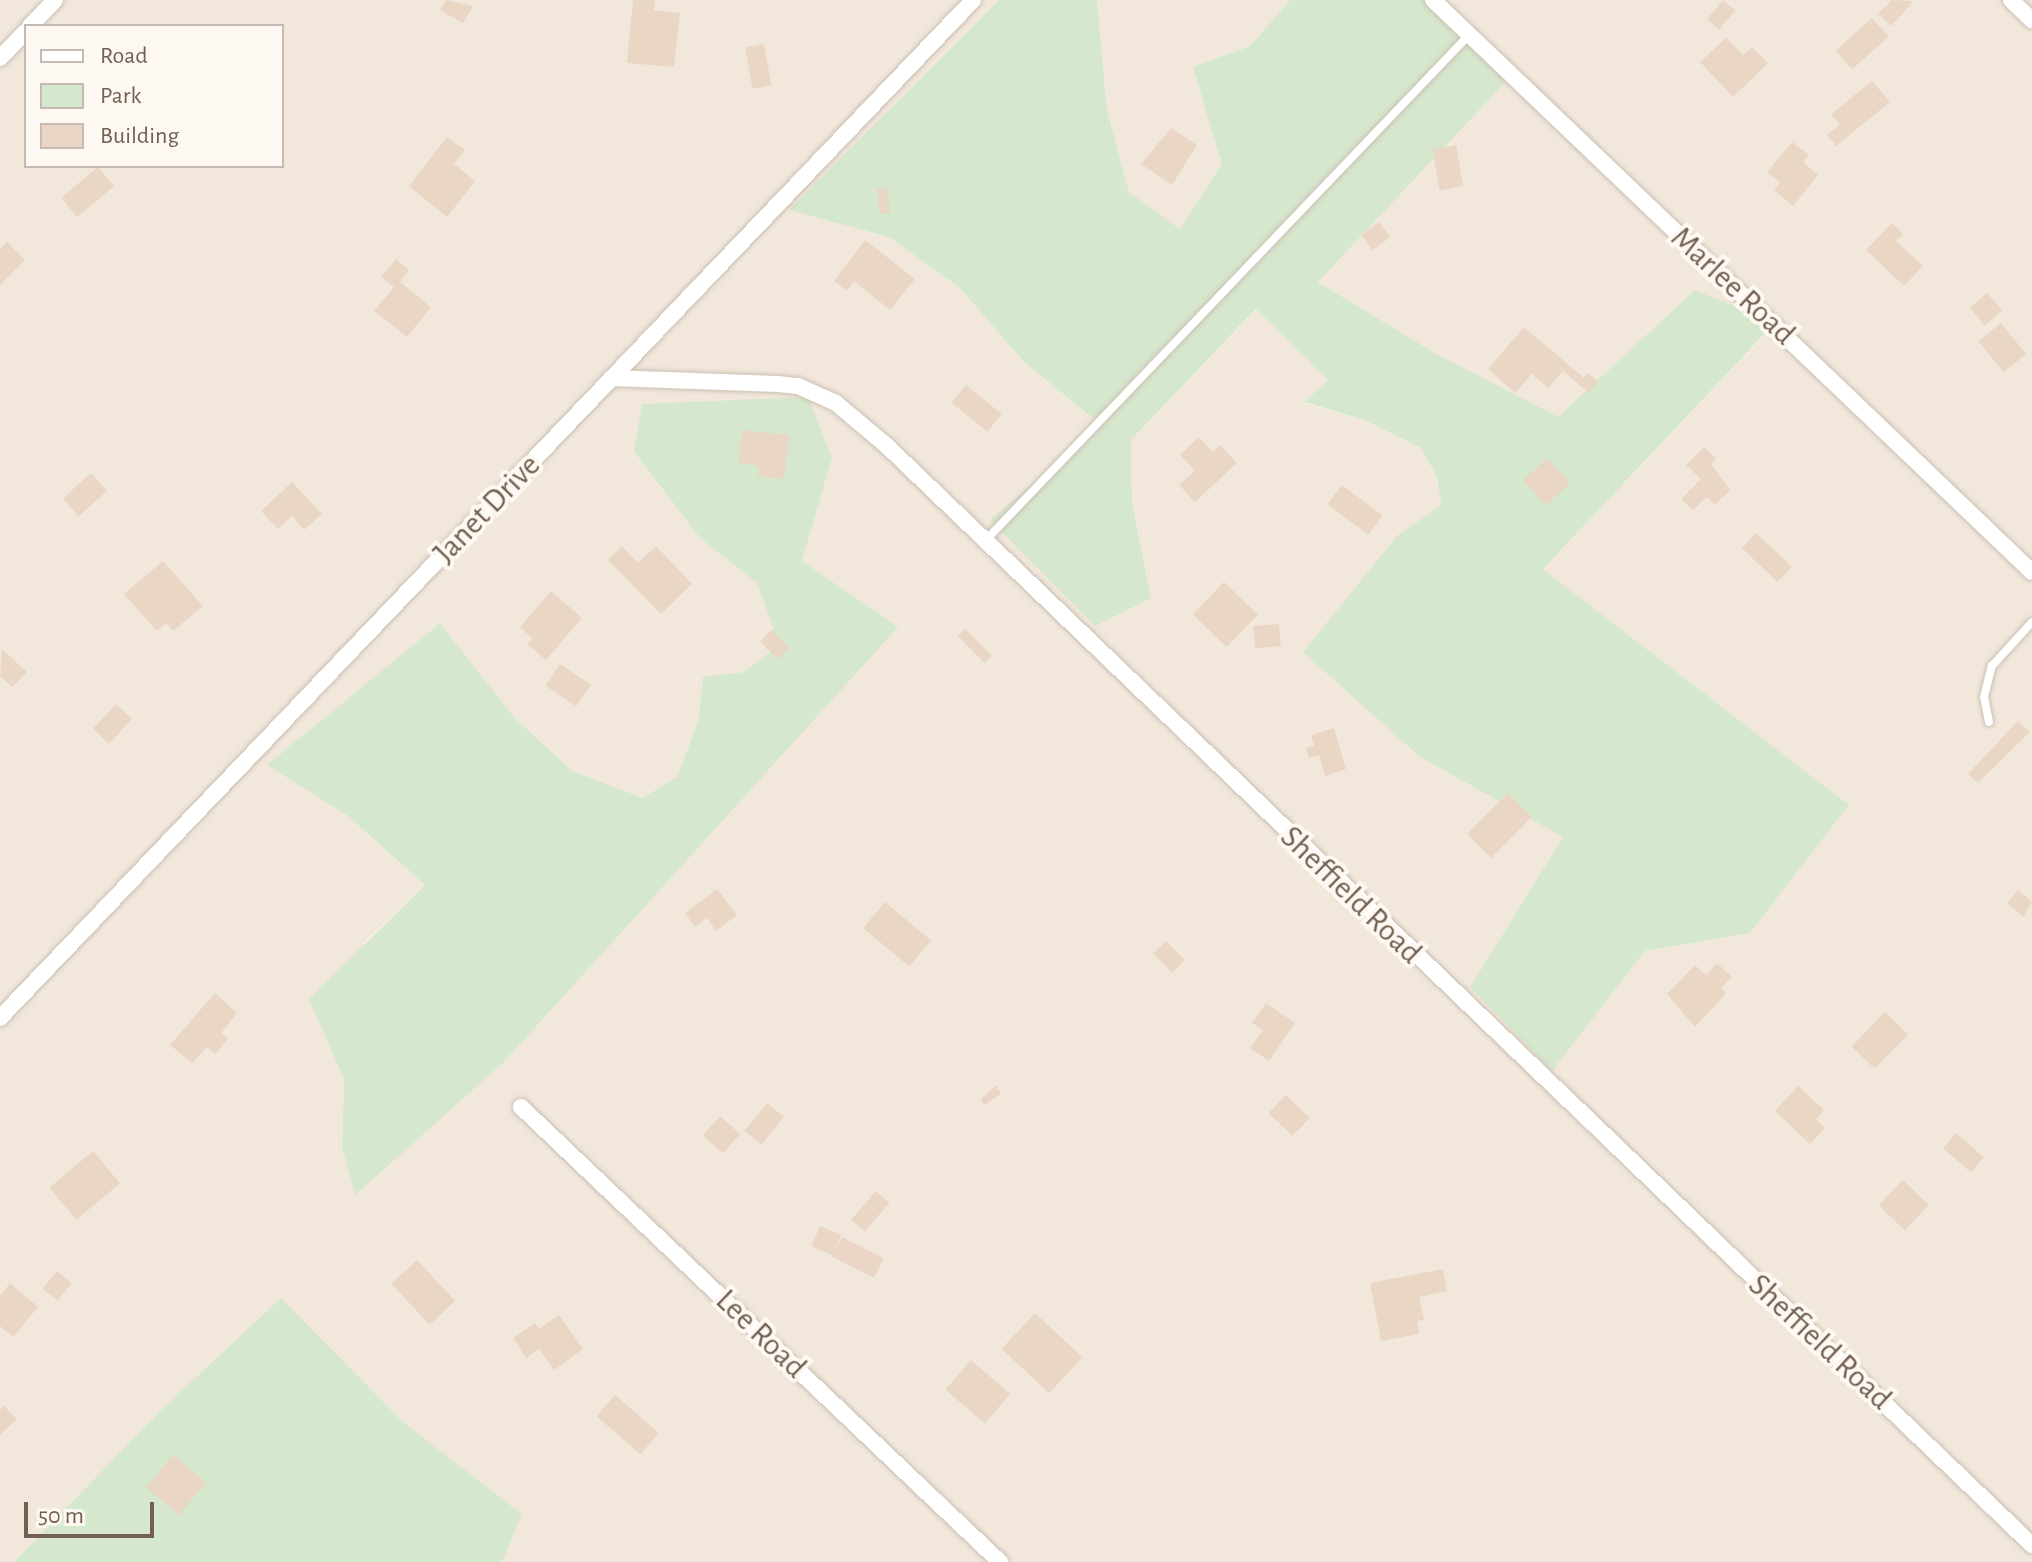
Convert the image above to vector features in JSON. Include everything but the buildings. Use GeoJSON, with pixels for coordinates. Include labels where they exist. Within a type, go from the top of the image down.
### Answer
{"type":"FeatureCollection","features":[{"type":"Feature","properties":{"kind":"street"},"geometry":{"type":"LineString","coordinates":[[32,24],[55,0]]}},
{"type":"Feature","properties":{"kind":"street","name":"Janet Drive"},"geometry":{"type":"LineString","coordinates":[[0,1018],[973,0]]}},
{"type":"Feature","properties":{"kind":"street","name":"Marlee Road"},"geometry":{"type":"LineString","coordinates":[[1433,0],[2032,572]]}},
{"type":"Feature","properties":{"kind":"street"},"geometry":{"type":"LineString","coordinates":[[2011,0],[2032,20]]}},
{"type":"Feature","properties":{"kind":"street"},"geometry":{"type":"LineString","coordinates":[[0,58],[24,33]]}},
{"type":"Feature","properties":{"kind":"street","name":"Sheffield Road"},"geometry":{"type":"LineString","coordinates":[[611,378],[778,384],[818,393],[887,446],[2032,1545]]}},
{"type":"Feature","properties":{"kind":"street","name":"Lee Road"},"geometry":{"type":"LineString","coordinates":[[521,1107],[1000,1562]]}},
{"type":"Feature","properties":{"kind":"lane"},"geometry":{"type":"LineString","coordinates":[[984,542],[1470,35]]}},
{"type":"Feature","properties":{"kind":"lane"},"geometry":{"type":"LineString","coordinates":[[1989,722],[1984,697],[1992,666],[2032,622]]}},
{"type":"Feature","properties":{"kind":"shaded area"},"geometry":{"type":"Polygon","coordinates":[[[0,0],[999,0],[790,210],[889,237],[960,288],[1024,362],[1102,426],[1151,598],[1132,502],[1131,440],[1257,309],[1328,380],[1305,403],[1362,419],[1421,448],[1437,477],[1441,505],[1398,535],[1420,757],[1563,837],[1470,987],[1552,1070],[1645,951],[1750,933],[1849,805],[1543,569],[1775,324],[1695,290],[1558,418],[1435,353],[1318,282],[1515,72],[1436,0],[2032,0],[2032,1562],[502,1562],[522,1514],[402,1421],[194,1384],[158,1413],[14,1562],[0,1562],[0,0]],[[634,453],[699,537],[757,583],[773,627],[771,651],[744,672],[703,678],[698,722],[677,777],[643,799],[572,771],[514,717],[440,623],[268,765],[348,816],[425,885],[364,943],[344,1079],[342,1148],[355,1194],[503,1063],[897,627],[802,561],[832,458],[634,453]]]}},
{"type":"Feature","properties":{"kind":"shaded area"},"geometry":{"type":"Polygon","coordinates":[[[1097,0],[1290,0],[1250,46],[1194,67],[1222,164],[1180,229],[1129,192],[1107,110],[1097,0]]]}},
{"type":"Feature","properties":{"kind":"green space"},"geometry":{"type":"Polygon","coordinates":[[[999,0],[1097,0],[1107,110],[1129,192],[1180,229],[1222,164],[1193,67],[1250,46],[1290,0],[1436,0],[1516,71],[1318,282],[1435,353],[1558,417],[1695,290],[1775,323],[1543,569],[1849,805],[1750,933],[1645,951],[1552,1071],[1470,987],[1563,837],[1420,757],[1303,652],[1398,535],[1441,505],[1437,477],[1421,448],[1362,419],[1304,402],[1328,380],[1256,309],[1131,440],[1132,502],[1151,598],[1095,626],[990,520],[1101,425],[1024,362],[960,288],[889,237],[789,210],[999,0]]]}},
{"type":"Feature","properties":{"kind":"green space"},"geometry":{"type":"Polygon","coordinates":[[[808,397],[832,458],[802,561],[898,627],[503,1063],[355,1195],[342,1148],[344,1079],[309,999],[425,885],[348,816],[267,765],[440,623],[514,717],[572,771],[643,798],[677,777],[698,722],[703,677],[744,672],[771,651],[773,627],[757,583],[699,537],[634,452],[642,404],[808,397]]]}},
{"type":"Feature","properties":{"kind":"green space"},"geometry":{"type":"Polygon","coordinates":[[[281,1298],[402,1421],[522,1514],[502,1562],[14,1562],[158,1413],[281,1298]]]}}]}
